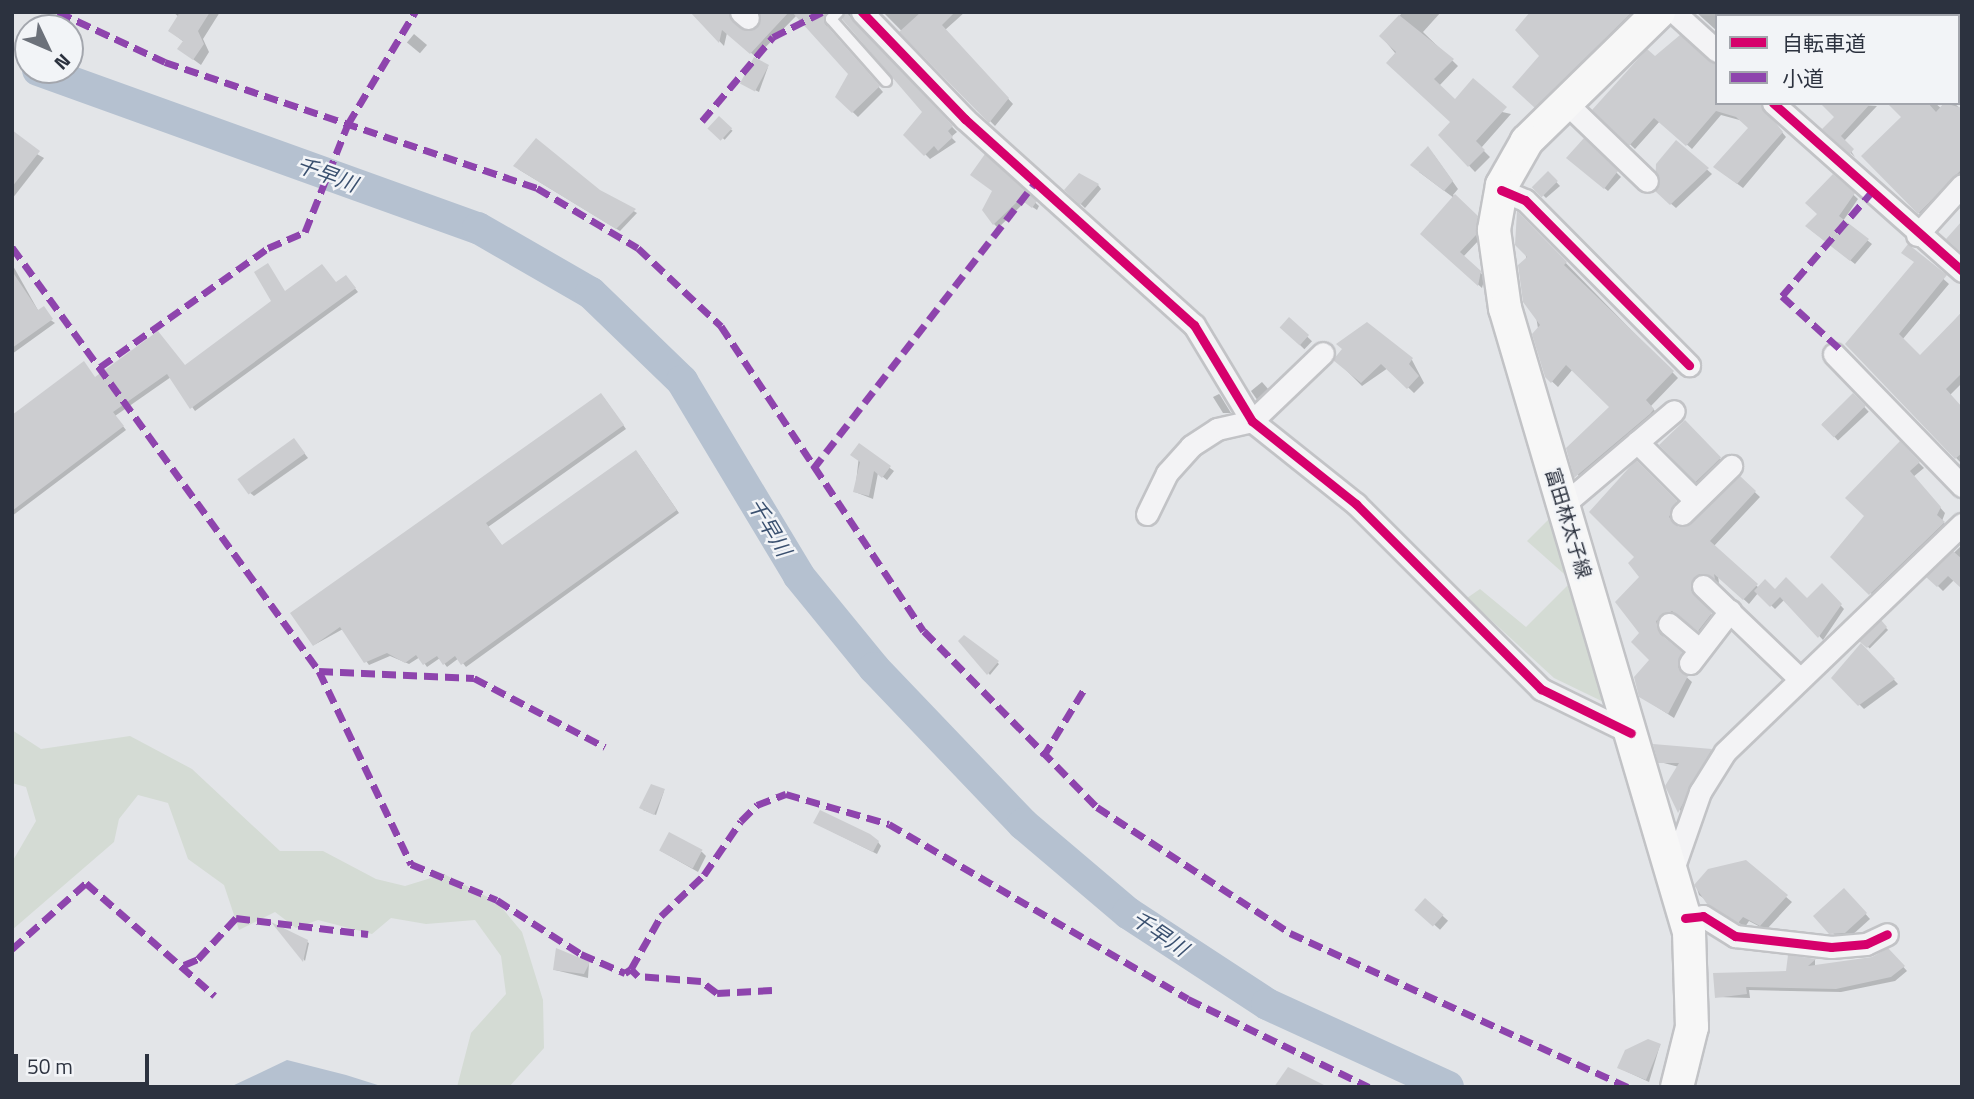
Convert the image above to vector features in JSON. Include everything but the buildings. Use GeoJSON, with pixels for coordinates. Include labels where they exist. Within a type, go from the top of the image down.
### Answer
{"type":"FeatureCollection","features":[{"type":"Feature","properties":{"kind":"main road","name":"富田林太子線"},"geometry":{"type":"LineString","coordinates":[[1659,12],[1564,101],[1527,141],[1500,190],[1494,230],[1500,286],[1685,918],[1693,1010],[1677,1087]]}},
{"type":"Feature","properties":{"kind":"street"},"geometry":{"type":"LineString","coordinates":[[862,12],[965,119],[1194,325],[1252,421],[1356,504],[1541,689],[1631,733]]}},
{"type":"Feature","properties":{"kind":"street"},"geometry":{"type":"LineString","coordinates":[[1674,12],[1715,49]]}},
{"type":"Feature","properties":{"kind":"street"},"geometry":{"type":"LineString","coordinates":[[1564,101],[1647,181]]}},
{"type":"Feature","properties":{"kind":"street"},"geometry":{"type":"LineString","coordinates":[[1775,105],[1917,235],[1962,271]]}},
{"type":"Feature","properties":{"kind":"street"},"geometry":{"type":"LineString","coordinates":[[1917,235],[1962,186]]}},
{"type":"Feature","properties":{"kind":"street"},"geometry":{"type":"LineString","coordinates":[[1500,190],[1525,200],[1689,365]]}},
{"type":"Feature","properties":{"kind":"street"},"geometry":{"type":"LineString","coordinates":[[1147,514],[1167,473],[1191,446],[1217,429],[1252,421],[1323,353]]}},
{"type":"Feature","properties":{"kind":"street"},"geometry":{"type":"LineString","coordinates":[[1834,354],[1962,486]]}},
{"type":"Feature","properties":{"kind":"street"},"geometry":{"type":"LineString","coordinates":[[1563,505],[1674,411]]}},
{"type":"Feature","properties":{"kind":"street"},"geometry":{"type":"LineString","coordinates":[[1637,442],[1688,507],[1731,466]]}},
{"type":"Feature","properties":{"kind":"street"},"geometry":{"type":"LineString","coordinates":[[1672,872],[1700,792],[1725,752],[1962,524]]}},
{"type":"Feature","properties":{"kind":"street"},"geometry":{"type":"LineString","coordinates":[[1703,586],[1799,678]]}},
{"type":"Feature","properties":{"kind":"street"},"geometry":{"type":"LineString","coordinates":[[1669,624],[1695,657],[1730,611]]}},
{"type":"Feature","properties":{"kind":"street"},"geometry":{"type":"LineString","coordinates":[[1685,918],[1703,916],[1735,936],[1831,947],[1866,944],[1887,934]]}},
{"type":"Feature","properties":{"kind":"lane"},"geometry":{"type":"LineString","coordinates":[[838,12],[831,19],[886,81]]}},
{"type":"Feature","properties":{"kind":"shaded area"},"geometry":{"type":"Polygon","coordinates":[[[1557,511],[1616,708],[1554,678],[1467,598],[1480,589],[1526,627],[1572,581],[1527,541],[1557,511]]]}},
{"type":"Feature","properties":{"kind":"shaded area"},"geometry":{"type":"Polygon","coordinates":[[[12,730],[41,749],[130,736],[192,769],[280,851],[323,851],[376,879],[405,886],[444,874],[497,902],[522,932],[543,1000],[544,1048],[509,1087],[457,1087],[471,1033],[506,994],[501,956],[475,920],[426,924],[391,918],[372,934],[318,920],[296,928],[275,912],[239,930],[224,885],[188,859],[168,803],[138,795],[119,819],[114,842],[12,930],[12,862],[36,821],[26,787],[12,783],[12,730]]]}},
{"type":"Feature","properties":{"kind":"water"},"geometry":{"type":"Polygon","coordinates":[[[287,1060],[346,1075],[384,1087],[230,1087],[287,1060]]]}},
{"type":"Feature","properties":{"kind":"waterway","name":"千早川"},"geometry":{"type":"LineString","coordinates":[[77,84],[478,228],[591,293],[682,381],[799,576],[874,668],[1023,824],[1128,913],[1267,1004],[1448,1087]]}},
{"type":"Feature","properties":{"kind":"marked path"},"geometry":{"type":"LineString","coordinates":[[58,12],[165,62],[537,188],[638,248],[721,326],[924,631],[1097,807],[1290,933],[1628,1087]]}},
{"type":"Feature","properties":{"kind":"marked path"},"geometry":{"type":"LineString","coordinates":[[100,367],[268,248],[305,232],[348,124],[415,12]]}},
{"type":"Feature","properties":{"kind":"marked path"},"geometry":{"type":"LineString","coordinates":[[702,121],[773,37],[822,12]]}},
{"type":"Feature","properties":{"kind":"marked path"},"geometry":{"type":"LineString","coordinates":[[813,469],[1036,182]]}},
{"type":"Feature","properties":{"kind":"marked path"},"geometry":{"type":"LineString","coordinates":[[1839,348],[1782,296],[1870,194]]}},
{"type":"Feature","properties":{"kind":"marked path"},"geometry":{"type":"LineString","coordinates":[[12,247],[319,671],[411,864],[497,900],[581,954],[625,973],[631,969]]}},
{"type":"Feature","properties":{"kind":"marked path"},"geometry":{"type":"LineString","coordinates":[[319,671],[474,678],[605,747]]}},
{"type":"Feature","properties":{"kind":"marked path"},"geometry":{"type":"LineString","coordinates":[[1043,757],[1085,688]]}},
{"type":"Feature","properties":{"kind":"marked path"},"geometry":{"type":"LineString","coordinates":[[772,990],[717,993],[701,981],[638,976],[631,969],[661,916],[704,875],[741,821],[757,805],[786,794],[889,824],[1188,999],[1369,1087]]}},
{"type":"Feature","properties":{"kind":"marked path"},"geometry":{"type":"LineString","coordinates":[[12,949],[86,883],[215,996]]}},
{"type":"Feature","properties":{"kind":"marked path"},"geometry":{"type":"LineString","coordinates":[[184,965],[198,959],[236,918],[368,934]]}},
{"type":"Feature","properties":{"kind":"cycle path"},"geometry":{"type":"LineString","coordinates":[[862,12],[965,119],[1194,325],[1252,421],[1356,504],[1541,689],[1631,733]]}},
{"type":"Feature","properties":{"kind":"cycle path"},"geometry":{"type":"LineString","coordinates":[[1775,105],[1962,271]]}},
{"type":"Feature","properties":{"kind":"cycle path"},"geometry":{"type":"LineString","coordinates":[[1501,190],[1525,200],[1689,365]]}},
{"type":"Feature","properties":{"kind":"cycle path"},"geometry":{"type":"LineString","coordinates":[[1685,918],[1703,916],[1735,936],[1831,947],[1866,944],[1887,934]]}}]}
